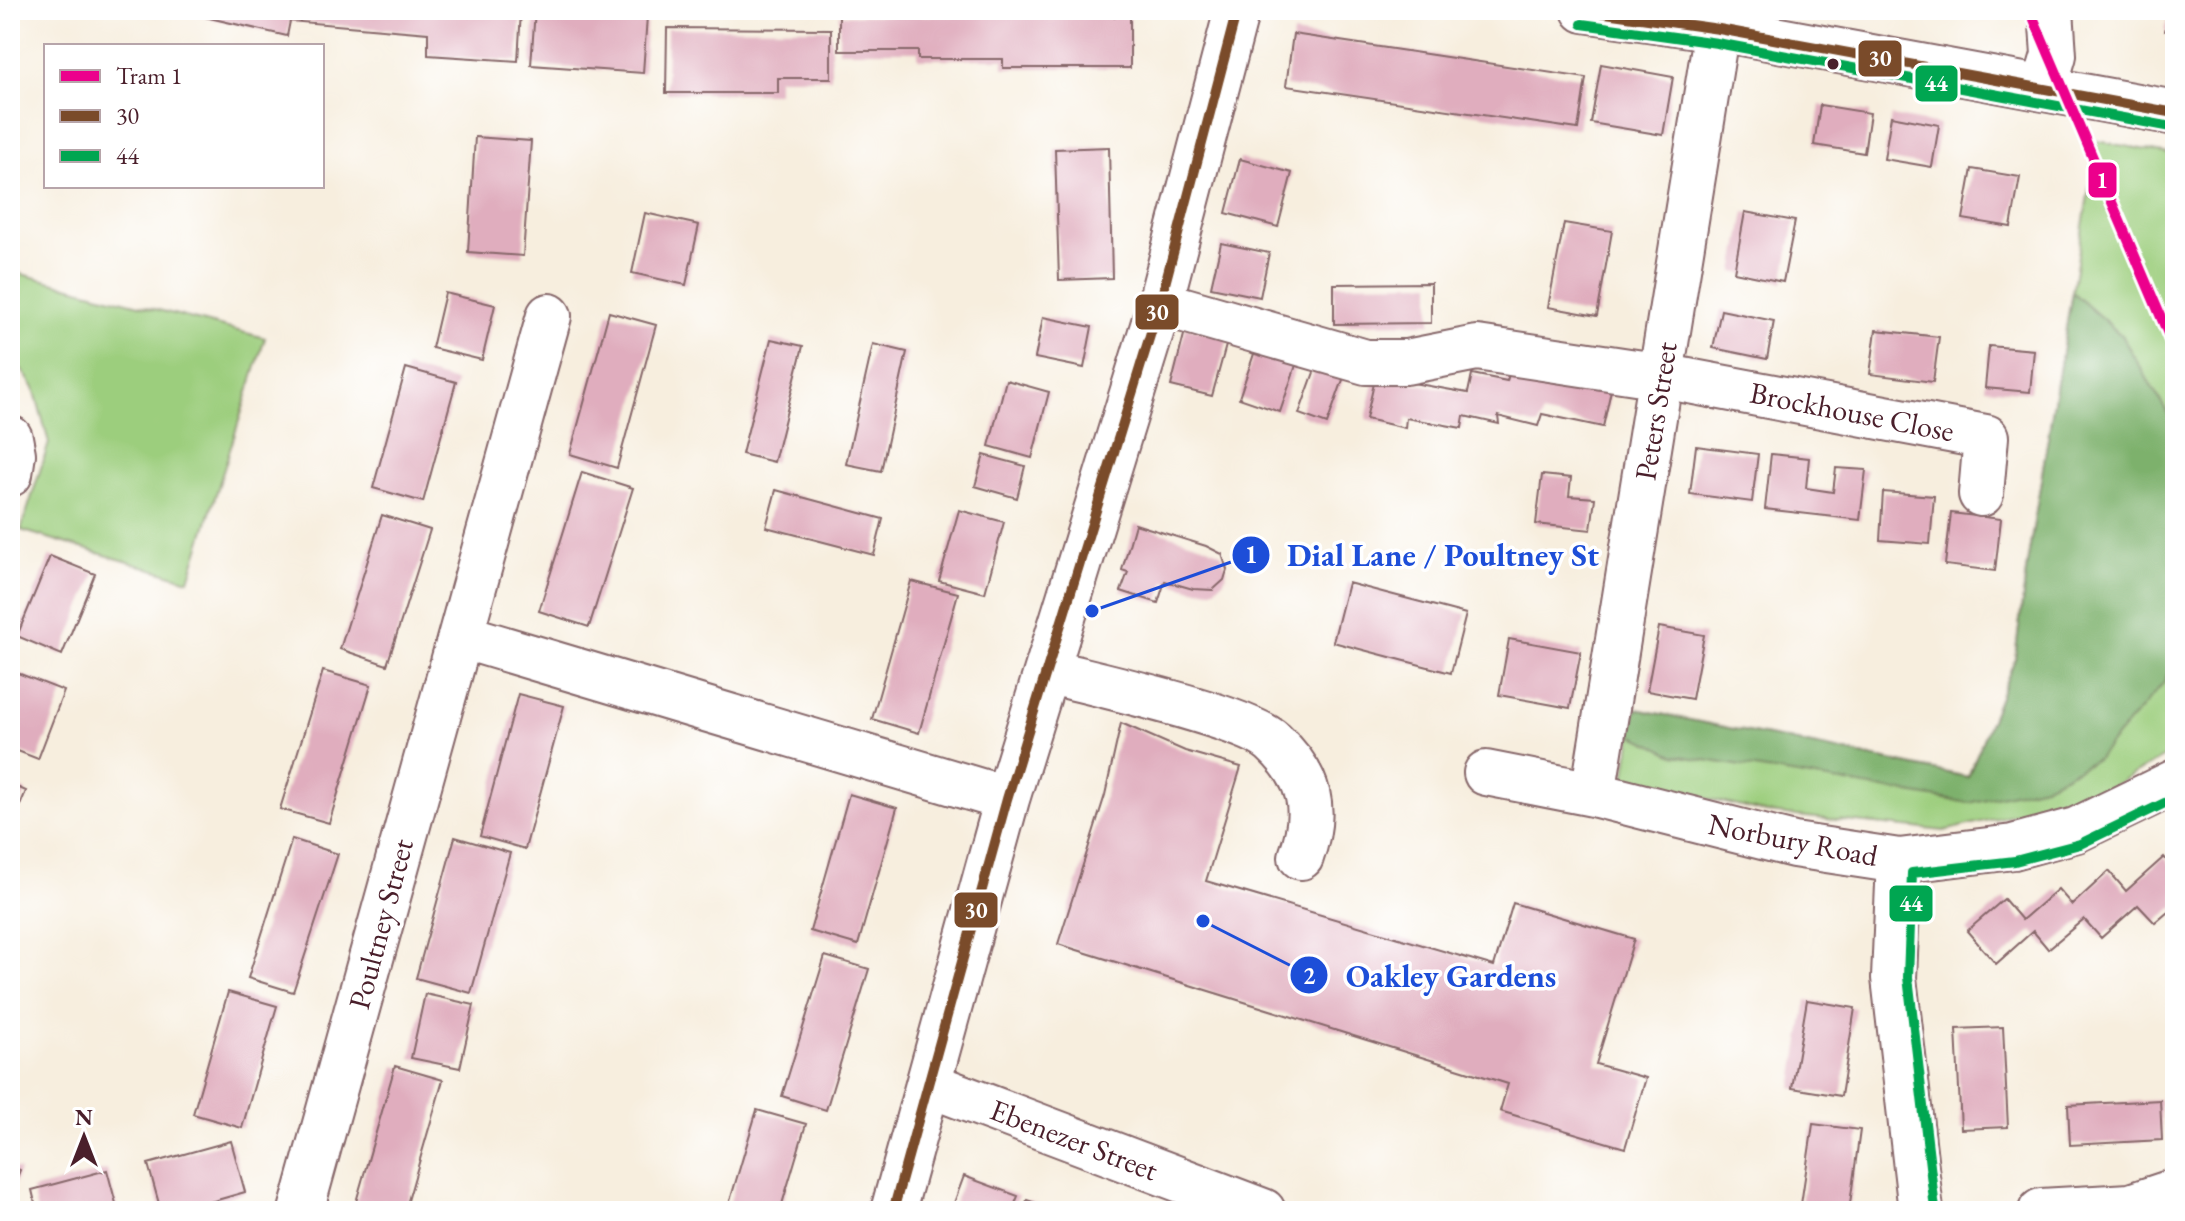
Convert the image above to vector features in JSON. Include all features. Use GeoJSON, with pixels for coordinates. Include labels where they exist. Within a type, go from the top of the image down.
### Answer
{"type":"FeatureCollection","features":[{"type":"Feature","properties":{"kind":"street"},"geometry":{"type":"LineString","coordinates":[[893,1211],[1007,799],[1160,303],[1237,10]]}},
{"type":"Feature","properties":{"kind":"street"},"geometry":{"type":"LineString","coordinates":[[1584,10],[1719,19],[2044,89],[2175,113]]}},
{"type":"Feature","properties":{"kind":"street"},"geometry":{"type":"LineString","coordinates":[[2044,89],[2054,55],[2051,10]]}},
{"type":"Feature","properties":{"kind":"street","name":"Peters Street"},"geometry":{"type":"LineString","coordinates":[[1593,794],[1719,19]]}},
{"type":"Feature","properties":{"kind":"street"},"geometry":{"type":"LineString","coordinates":[[1160,303],[1366,362],[1406,362],[1477,348],[1662,376]]}},
{"type":"Feature","properties":{"kind":"street","name":"Poultney Street"},"geometry":{"type":"LineString","coordinates":[[301,1211],[549,316]]}},
{"type":"Feature","properties":{"kind":"street","name":"Brockhouse Close"},"geometry":{"type":"LineString","coordinates":[[1662,376],[1986,437],[1981,494]]}},
{"type":"Feature","properties":{"kind":"street"},"geometry":{"type":"LineString","coordinates":[[10,438],[13,454],[10,474]]}},
{"type":"Feature","properties":{"kind":"street"},"geometry":{"type":"LineString","coordinates":[[461,636],[1007,799]]}},
{"type":"Feature","properties":{"kind":"street"},"geometry":{"type":"LineString","coordinates":[[1047,671],[1239,724],[1272,741],[1297,772],[1312,803],[1312,826],[1301,857]]}},
{"type":"Feature","properties":{"kind":"street","name":"Norbury Road"},"geometry":{"type":"LineString","coordinates":[[1486,773],[1593,794],[1794,845],[1899,861],[2013,847],[2076,830],[2175,782]]}},
{"type":"Feature","properties":{"kind":"street"},"geometry":{"type":"LineString","coordinates":[[1899,861],[1894,978],[1921,1211]]}},
{"type":"Feature","properties":{"kind":"street","name":"Ebenezer Street"},"geometry":{"type":"LineString","coordinates":[[930,1085],[1263,1211]]}},
{"type":"Feature","properties":{"kind":"street"},"geometry":{"type":"LineString","coordinates":[[2041,1211],[2130,1206],[2175,1191]]}},
{"type":"Feature","properties":{"kind":"green space"},"geometry":{"type":"Polygon","coordinates":[[[2097,141],[2175,155],[2175,751],[2100,793],[1944,831],[1767,813],[1625,779],[1636,709],[1968,777],[2015,659],[2027,565],[2097,141]]]}},
{"type":"Feature","properties":{"kind":"green space"},"geometry":{"type":"Polygon","coordinates":[[[10,271],[265,338],[189,580],[21,530],[49,443],[34,388],[10,352],[10,271]]]}},
{"type":"Feature","properties":{"kind":"green space"},"geometry":{"type":"Polygon","coordinates":[[[2072,292],[2121,335],[2175,425],[2175,653],[2165,681],[2097,759],[2044,786],[1969,803],[1674,755],[1632,735],[1636,709],[1968,777],[2015,659],[2027,565],[2072,292]]]}},
{"type":"Feature","properties":{"kind":"building"},"geometry":{"type":"Polygon","coordinates":[[[175,10],[521,11],[518,61],[428,55],[428,33],[290,21],[287,36],[175,10]]]}},
{"type":"Feature","properties":{"kind":"building"},"geometry":{"type":"Polygon","coordinates":[[[535,10],[647,16],[643,73],[531,65],[535,10]]]}},
{"type":"Feature","properties":{"kind":"building"},"geometry":{"type":"Polygon","coordinates":[[[2169,10],[2175,10],[2175,33],[2165,31],[2169,10]]]}},
{"type":"Feature","properties":{"kind":"building"},"geometry":{"type":"Polygon","coordinates":[[[839,15],[1130,17],[1130,68],[1003,68],[1003,59],[918,59],[918,51],[839,51],[839,15]]]}},
{"type":"Feature","properties":{"kind":"building"},"geometry":{"type":"Polygon","coordinates":[[[667,28],[831,29],[831,78],[778,78],[778,93],[666,93],[667,28]]]}},
{"type":"Feature","properties":{"kind":"building"},"geometry":{"type":"Polygon","coordinates":[[[1293,34],[1586,78],[1578,129],[1286,86],[1293,34]]]}},
{"type":"Feature","properties":{"kind":"building"},"geometry":{"type":"Polygon","coordinates":[[[1601,64],[1673,77],[1663,135],[1591,123],[1601,64]]]}},
{"type":"Feature","properties":{"kind":"building"},"geometry":{"type":"Polygon","coordinates":[[[1820,105],[1870,113],[1864,153],[1814,145],[1820,105]]]}},
{"type":"Feature","properties":{"kind":"building"},"geometry":{"type":"Polygon","coordinates":[[[1891,116],[1939,125],[1932,167],[1884,159],[1891,116]]]}},
{"type":"Feature","properties":{"kind":"building"},"geometry":{"type":"Polygon","coordinates":[[[475,137],[531,141],[523,256],[468,252],[475,137]]]}},
{"type":"Feature","properties":{"kind":"building"},"geometry":{"type":"Polygon","coordinates":[[[1109,147],[1112,278],[1059,280],[1055,149],[1109,147]]]}},
{"type":"Feature","properties":{"kind":"building"},"geometry":{"type":"Polygon","coordinates":[[[1240,159],[1292,173],[1278,227],[1226,213],[1240,159]]]}},
{"type":"Feature","properties":{"kind":"building"},"geometry":{"type":"Polygon","coordinates":[[[1972,169],[2020,177],[2011,227],[1963,219],[1972,169]]]}},
{"type":"Feature","properties":{"kind":"building"},"geometry":{"type":"Polygon","coordinates":[[[1745,212],[1795,221],[1783,282],[1734,272],[1745,212]]]}},
{"type":"Feature","properties":{"kind":"building"},"geometry":{"type":"Polygon","coordinates":[[[645,213],[699,225],[686,285],[632,273],[645,213]]]}},
{"type":"Feature","properties":{"kind":"building"},"geometry":{"type":"Polygon","coordinates":[[[1564,223],[1612,231],[1597,316],[1548,307],[1564,223]]]}},
{"type":"Feature","properties":{"kind":"building"},"geometry":{"type":"Polygon","coordinates":[[[1221,243],[1269,253],[1260,297],[1211,287],[1221,243]]]}},
{"type":"Feature","properties":{"kind":"building"},"geometry":{"type":"Polygon","coordinates":[[[1431,283],[1431,323],[1334,324],[1334,284],[1431,283]]]}},
{"type":"Feature","properties":{"kind":"building"},"geometry":{"type":"Polygon","coordinates":[[[445,293],[495,305],[482,360],[432,348],[445,293]]]}},
{"type":"Feature","properties":{"kind":"building"},"geometry":{"type":"Polygon","coordinates":[[[1721,310],[1774,321],[1767,359],[1713,348],[1721,310]]]}},
{"type":"Feature","properties":{"kind":"building"},"geometry":{"type":"Polygon","coordinates":[[[609,312],[656,325],[617,468],[570,454],[609,312]]]}},
{"type":"Feature","properties":{"kind":"building"},"geometry":{"type":"Polygon","coordinates":[[[1043,317],[1092,327],[1084,368],[1035,358],[1043,317]]]}},
{"type":"Feature","properties":{"kind":"building"},"geometry":{"type":"Polygon","coordinates":[[[1186,327],[1228,338],[1212,396],[1171,386],[1186,327]]]}},
{"type":"Feature","properties":{"kind":"building"},"geometry":{"type":"Polygon","coordinates":[[[1876,330],[1939,337],[1933,382],[1870,374],[1876,330]]]}},
{"type":"Feature","properties":{"kind":"building"},"geometry":{"type":"Polygon","coordinates":[[[771,339],[803,346],[774,462],[742,454],[771,339]]]}},
{"type":"Feature","properties":{"kind":"building"},"geometry":{"type":"Polygon","coordinates":[[[873,344],[907,352],[881,471],[846,464],[873,344]]]}},
{"type":"Feature","properties":{"kind":"building"},"geometry":{"type":"Polygon","coordinates":[[[1989,346],[2034,350],[2030,392],[1985,388],[1989,346]]]}},
{"type":"Feature","properties":{"kind":"building"},"geometry":{"type":"Polygon","coordinates":[[[1256,348],[1297,362],[1280,412],[1239,398],[1256,348]]]}},
{"type":"Feature","properties":{"kind":"building"},"geometry":{"type":"Polygon","coordinates":[[[1317,364],[1345,374],[1327,424],[1299,414],[1317,364]]]}},
{"type":"Feature","properties":{"kind":"building"},"geometry":{"type":"Polygon","coordinates":[[[1511,367],[1611,390],[1603,427],[1542,414],[1538,426],[1498,416],[1499,424],[1464,416],[1462,428],[1406,418],[1405,428],[1366,419],[1377,370],[1413,383],[1468,393],[1472,374],[1507,381],[1511,367]]]}},
{"type":"Feature","properties":{"kind":"building"},"geometry":{"type":"Polygon","coordinates":[[[406,368],[456,382],[423,502],[373,488],[406,368]]]}},
{"type":"Feature","properties":{"kind":"building"},"geometry":{"type":"Polygon","coordinates":[[[1006,380],[1049,392],[1032,458],[989,446],[1006,380]]]}},
{"type":"Feature","properties":{"kind":"building"},"geometry":{"type":"Polygon","coordinates":[[[1696,446],[1758,454],[1752,502],[1690,494],[1696,446]]]}},
{"type":"Feature","properties":{"kind":"building"},"geometry":{"type":"Polygon","coordinates":[[[1771,454],[1809,458],[1806,488],[1833,492],[1836,468],[1866,470],[1860,520],[1765,509],[1771,454]]]}},
{"type":"Feature","properties":{"kind":"building"},"geometry":{"type":"Polygon","coordinates":[[[984,455],[1025,466],[1017,498],[975,486],[984,455]]]}},
{"type":"Feature","properties":{"kind":"building"},"geometry":{"type":"Polygon","coordinates":[[[582,472],[633,488],[589,627],[539,611],[582,472]]]}},
{"type":"Feature","properties":{"kind":"building"},"geometry":{"type":"Polygon","coordinates":[[[1542,475],[1571,478],[1569,496],[1595,498],[1591,530],[1536,524],[1542,475]]]}},
{"type":"Feature","properties":{"kind":"building"},"geometry":{"type":"Polygon","coordinates":[[[776,490],[883,519],[874,555],[766,527],[776,490]]]}},
{"type":"Feature","properties":{"kind":"building"},"geometry":{"type":"Polygon","coordinates":[[[1883,492],[1934,496],[1930,544],[1880,540],[1883,492]]]}},
{"type":"Feature","properties":{"kind":"building"},"geometry":{"type":"Polygon","coordinates":[[[959,510],[1004,522],[985,593],[939,581],[959,510]]]}},
{"type":"Feature","properties":{"kind":"building"},"geometry":{"type":"Polygon","coordinates":[[[1951,513],[2001,519],[1995,571],[1945,565],[1951,513]]]}},
{"type":"Feature","properties":{"kind":"building"},"geometry":{"type":"Polygon","coordinates":[[[382,515],[430,530],[387,665],[340,649],[382,515]]]}},
{"type":"Feature","properties":{"kind":"building"},"geometry":{"type":"Polygon","coordinates":[[[1135,524],[1222,554],[1227,570],[1224,580],[1213,590],[1193,589],[1165,581],[1158,603],[1121,591],[1128,572],[1122,570],[1135,524]]]}},
{"type":"Feature","properties":{"kind":"building"},"geometry":{"type":"Polygon","coordinates":[[[50,556],[95,574],[62,655],[17,636],[50,556]]]}},
{"type":"Feature","properties":{"kind":"building"},"geometry":{"type":"Polygon","coordinates":[[[911,581],[958,593],[919,733],[872,719],[911,581]]]}},
{"type":"Feature","properties":{"kind":"building"},"geometry":{"type":"Polygon","coordinates":[[[1348,583],[1466,614],[1451,673],[1333,642],[1348,583]]]}},
{"type":"Feature","properties":{"kind":"building"},"geometry":{"type":"Polygon","coordinates":[[[1659,627],[1704,635],[1692,699],[1647,691],[1659,627]]]}},
{"type":"Feature","properties":{"kind":"building"},"geometry":{"type":"Polygon","coordinates":[[[1509,639],[1581,652],[1570,708],[1499,695],[1509,639]]]}},
{"type":"Feature","properties":{"kind":"building"},"geometry":{"type":"Polygon","coordinates":[[[10,670],[64,691],[38,759],[10,748],[10,670]]]}},
{"type":"Feature","properties":{"kind":"building"},"geometry":{"type":"Polygon","coordinates":[[[323,671],[371,685],[329,823],[280,809],[323,671]]]}},
{"type":"Feature","properties":{"kind":"building"},"geometry":{"type":"Polygon","coordinates":[[[518,694],[564,706],[525,849],[480,836],[518,694]]]}},
{"type":"Feature","properties":{"kind":"building"},"geometry":{"type":"Polygon","coordinates":[[[1121,723],[1185,751],[1241,767],[1206,881],[1494,966],[1513,903],[1634,939],[1596,1064],[1646,1078],[1625,1148],[1500,1111],[1508,1084],[1058,944],[1105,795],[1121,723]]]}},
{"type":"Feature","properties":{"kind":"building"},"geometry":{"type":"Polygon","coordinates":[[[10,784],[26,791],[10,830],[10,784]]]}},
{"type":"Feature","properties":{"kind":"building"},"geometry":{"type":"Polygon","coordinates":[[[849,794],[897,808],[858,945],[810,931],[849,794]]]}},
{"type":"Feature","properties":{"kind":"building"},"geometry":{"type":"Polygon","coordinates":[[[455,837],[510,853],[471,993],[416,978],[455,837]]]}},
{"type":"Feature","properties":{"kind":"building"},"geometry":{"type":"Polygon","coordinates":[[[292,839],[338,854],[293,992],[248,978],[292,839]]]}},
{"type":"Feature","properties":{"kind":"building"},"geometry":{"type":"Polygon","coordinates":[[[2164,857],[2175,870],[2175,906],[2155,923],[2138,905],[2101,938],[2084,919],[2048,949],[2033,931],[1996,964],[1967,931],[2004,899],[2022,920],[2058,889],[2072,905],[2109,871],[2126,891],[2164,857]]]}},
{"type":"Feature","properties":{"kind":"building"},"geometry":{"type":"Polygon","coordinates":[[[825,956],[869,969],[826,1110],[782,1096],[825,956]]]}},
{"type":"Feature","properties":{"kind":"building"},"geometry":{"type":"Polygon","coordinates":[[[228,992],[277,1006],[242,1128],[193,1114],[228,992]]]}},
{"type":"Feature","properties":{"kind":"building"},"geometry":{"type":"Polygon","coordinates":[[[425,994],[474,1005],[460,1068],[411,1058],[425,994]]]}},
{"type":"Feature","properties":{"kind":"building"},"geometry":{"type":"Polygon","coordinates":[[[1807,1000],[1855,1008],[1841,1096],[1792,1088],[1807,1000]]]}},
{"type":"Feature","properties":{"kind":"building"},"geometry":{"type":"Polygon","coordinates":[[[2003,1027],[2008,1127],[1961,1129],[1956,1029],[2003,1027]]]}},
{"type":"Feature","properties":{"kind":"building"},"geometry":{"type":"Polygon","coordinates":[[[395,1066],[443,1080],[405,1211],[390,1211],[356,1202],[395,1066]]]}},
{"type":"Feature","properties":{"kind":"building"},"geometry":{"type":"Polygon","coordinates":[[[2160,1100],[2162,1140],[2070,1145],[2068,1105],[2160,1100]]]}},
{"type":"Feature","properties":{"kind":"building"},"geometry":{"type":"Polygon","coordinates":[[[757,1110],[806,1124],[780,1211],[727,1211],[757,1110]]]}},
{"type":"Feature","properties":{"kind":"building"},"geometry":{"type":"Polygon","coordinates":[[[1813,1124],[1860,1130],[1849,1211],[1800,1211],[1813,1124]]]}},
{"type":"Feature","properties":{"kind":"building"},"geometry":{"type":"Polygon","coordinates":[[[231,1141],[245,1192],[179,1211],[161,1211],[148,1164],[231,1141]]]}},
{"type":"Feature","properties":{"kind":"building"},"geometry":{"type":"Polygon","coordinates":[[[10,1166],[20,1170],[10,1195],[10,1166]]]}},
{"type":"Feature","properties":{"kind":"building"},"geometry":{"type":"Polygon","coordinates":[[[107,1170],[118,1211],[37,1211],[32,1190],[107,1170]]]}},
{"type":"Feature","properties":{"kind":"building"},"geometry":{"type":"Polygon","coordinates":[[[964,1176],[1018,1196],[1012,1211],[951,1211],[964,1176]]]}},
{"type":"Feature","properties":{"kind":"building"},"geometry":{"type":"Polygon","coordinates":[[[1027,1200],[1059,1211],[1023,1211],[1027,1200]]]}},
{"type":"Feature","properties":{"kind":"tram line","name":"1"},"geometry":{"type":"LineString","coordinates":[[2030,10],[2175,350]]}},
{"type":"Feature","properties":{"kind":"transit line","name":"30"},"geometry":{"type":"LineString","coordinates":[[893,1211],[1007,799],[1160,303],[1237,10]]}},
{"type":"Feature","properties":{"kind":"transit line","name":"30"},"geometry":{"type":"LineString","coordinates":[[1584,10],[1719,29],[2175,113]]}},
{"type":"Feature","properties":{"kind":"transit line","name":"44"},"geometry":{"type":"LineString","coordinates":[[1582,24],[1717,43],[2172,127]]}},
{"type":"Feature","properties":{"kind":"transit line","name":"44"},"geometry":{"type":"LineString","coordinates":[[1935,1209],[1908,977],[1912,873],[2015,861],[2080,844],[2175,798]]}},
{"type":"Feature","properties":{"kind":"place","name":"Dial Lane / Poultney St"},"geometry":{"type":"Point","coordinates":[1092,611]}},
{"type":"Feature","properties":{"kind":"place","name":"Oakley Gardens"},"geometry":{"type":"Point","coordinates":[1203,921]}}]}
